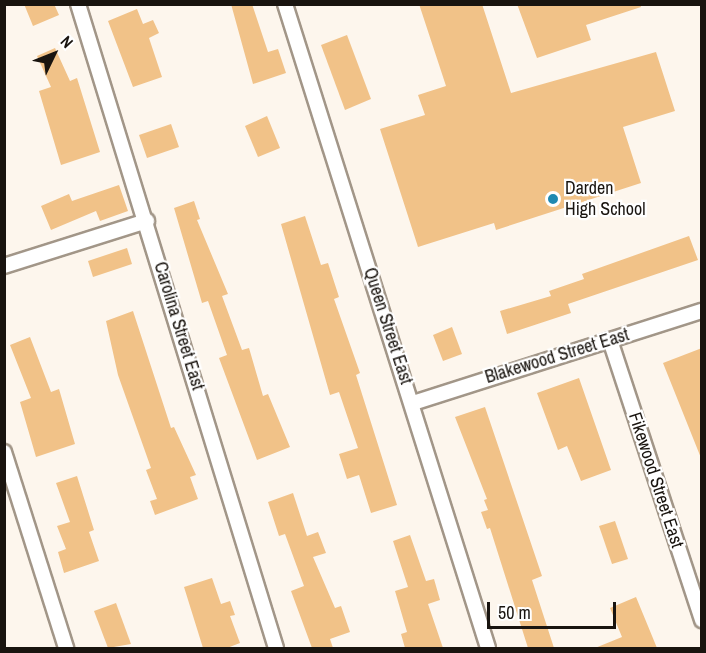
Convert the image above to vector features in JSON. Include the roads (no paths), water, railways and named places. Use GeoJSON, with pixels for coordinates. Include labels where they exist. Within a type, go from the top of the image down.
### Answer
{"type":"FeatureCollection","features":[{"type":"Feature","properties":{"kind":"street","name":"Carolina Street East"},"geometry":{"type":"LineString","coordinates":[[78,4],[147,221],[276,648]]}},
{"type":"Feature","properties":{"kind":"street","name":"Queen Street East"},"geometry":{"type":"LineString","coordinates":[[285,4],[413,403],[488,648]]}},
{"type":"Feature","properties":{"kind":"street"},"geometry":{"type":"LineString","coordinates":[[4,266],[147,221]]}},
{"type":"Feature","properties":{"kind":"street","name":"Blakewood Street East"},"geometry":{"type":"LineString","coordinates":[[413,403],[702,311]]}},
{"type":"Feature","properties":{"kind":"street","name":"Fikewood Street East"},"geometry":{"type":"LineString","coordinates":[[610,340],[702,620]]}},
{"type":"Feature","properties":{"kind":"street"},"geometry":{"type":"LineString","coordinates":[[4,452],[66,648]]}},
{"type":"Feature","properties":{"kind":"place","name":"Darden High School"},"geometry":{"type":"Point","coordinates":[553,199]}}]}
